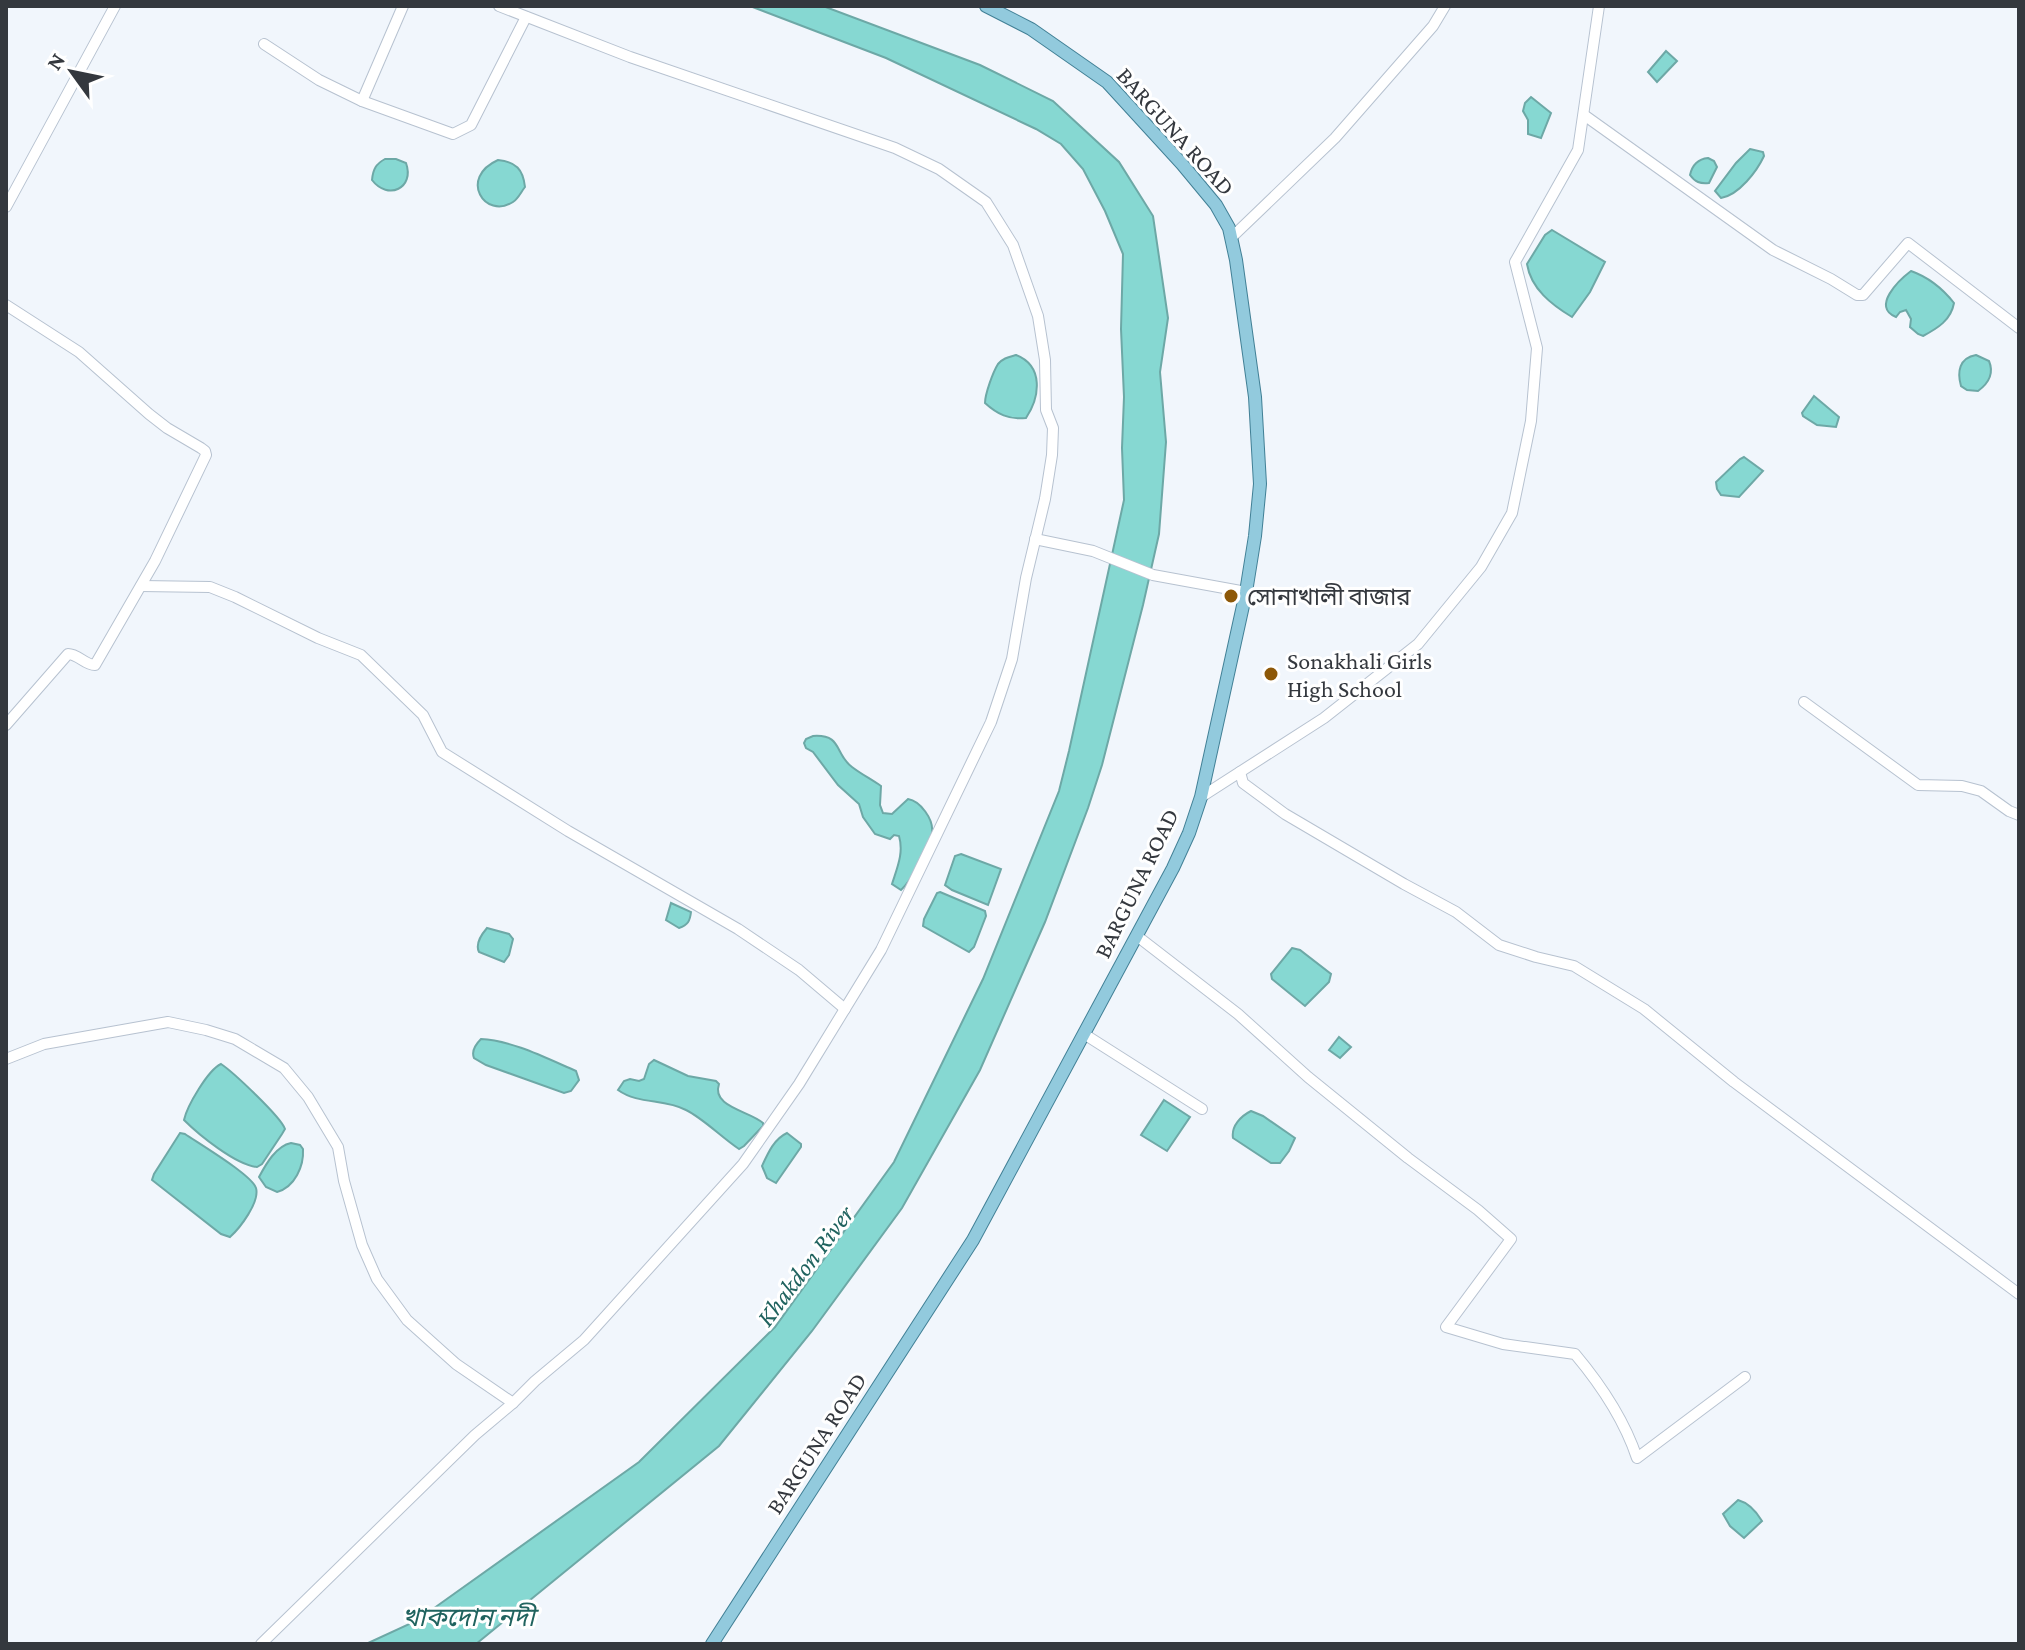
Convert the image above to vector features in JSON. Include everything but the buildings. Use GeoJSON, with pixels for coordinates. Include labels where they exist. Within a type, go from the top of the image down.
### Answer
{"type":"FeatureCollection","features":[{"type":"Feature","properties":{"kind":"main road","name":"BARGUNA ROAD"},"geometry":{"type":"LineString","coordinates":[[712,1644],[973,1240],[1173,868],[1201,797],[1246,592],[1260,484],[1255,397],[1229,228],[1216,205],[1182,164],[1107,82],[1031,29],[986,6]]}},
{"type":"Feature","properties":{"kind":"street"},"geometry":{"type":"LineString","coordinates":[[6,207],[115,6]]}},
{"type":"Feature","properties":{"kind":"street"},"geometry":{"type":"LineString","coordinates":[[362,101],[403,6]]}},
{"type":"Feature","properties":{"kind":"street"},"geometry":{"type":"LineString","coordinates":[[261,1644],[475,1435],[584,1340],[743,1164],[799,1084],[881,950],[991,722],[1012,659],[1052,455],[1053,428],[1046,410],[1045,360],[1038,316],[1013,245],[986,202],[939,169],[895,148],[630,57],[499,6]]}},
{"type":"Feature","properties":{"kind":"street"},"geometry":{"type":"LineString","coordinates":[[1231,238],[1335,138],[1400,66],[1445,6]]}},
{"type":"Feature","properties":{"kind":"street"},"geometry":{"type":"LineString","coordinates":[[1201,797],[1324,718],[1418,644],[1481,567],[1512,513],[1531,421],[1537,348],[1515,262],[1578,150],[1599,6]]}},
{"type":"Feature","properties":{"kind":"street"},"geometry":{"type":"LineString","coordinates":[[264,44],[319,80],[362,101],[453,134],[471,125],[526,17]]}},
{"type":"Feature","properties":{"kind":"street"},"geometry":{"type":"LineString","coordinates":[[1584,115],[1773,250],[1857,295],[1863,295],[1908,243],[2019,328]]}},
{"type":"Feature","properties":{"kind":"street"},"geometry":{"type":"LineString","coordinates":[[6,305],[79,352],[149,414],[205,451],[206,455],[141,586],[95,665],[68,654],[6,725]]}},
{"type":"Feature","properties":{"kind":"street"},"geometry":{"type":"LineString","coordinates":[[1035,539],[1093,551],[1153,575],[1246,592]]}},
{"type":"Feature","properties":{"kind":"street"},"geometry":{"type":"LineString","coordinates":[[141,586],[210,587],[361,655],[423,715],[442,752],[568,831],[738,929],[799,970],[845,1009]]}},
{"type":"Feature","properties":{"kind":"street"},"geometry":{"type":"LineString","coordinates":[[1804,702],[1918,785],[1962,786],[1981,791],[2019,815]]}},
{"type":"Feature","properties":{"kind":"street"},"geometry":{"type":"LineString","coordinates":[[1240,772],[1243,783],[1285,814],[1456,912],[1499,945],[1574,966],[1644,1009],[1746,1091],[2019,1294]]}},
{"type":"Feature","properties":{"kind":"street"},"geometry":{"type":"LineString","coordinates":[[1137,936],[1238,1014],[1308,1077],[1511,1239],[1446,1327],[1503,1344],[1575,1354],[1609,1400],[1628,1433],[1637,1458],[1745,1377]]}},
{"type":"Feature","properties":{"kind":"street"},"geometry":{"type":"LineString","coordinates":[[6,1059],[44,1044],[168,1022],[235,1039],[284,1068],[308,1097],[338,1147],[362,1245],[377,1279],[407,1320],[456,1364],[513,1403]]}},
{"type":"Feature","properties":{"kind":"street"},"geometry":{"type":"LineString","coordinates":[[1084,1034],[1202,1109]]}},
{"type":"Feature","properties":{"kind":"water","name":"খাকদোন নদী"},"geometry":{"type":"Polygon","coordinates":[[[750,6],[823,6],[980,65],[1053,101],[1119,162],[1153,216],[1168,318],[1160,372],[1166,442],[1159,534],[1143,605],[1088,808],[1045,922],[980,1070],[902,1208],[812,1331],[719,1446],[476,1644],[366,1644],[416,1621],[639,1462],[775,1327],[894,1162],[983,979],[1059,791],[1069,751],[1124,500],[1123,254],[1105,211],[1083,169],[1061,144],[1036,129],[886,58],[750,6]]]}},
{"type":"Feature","properties":{"kind":"water"},"geometry":{"type":"Polygon","coordinates":[[[1666,51],[1677,61],[1657,82],[1648,72],[1666,51]]]}},
{"type":"Feature","properties":{"kind":"water"},"geometry":{"type":"Polygon","coordinates":[[[1531,97],[1551,113],[1541,138],[1528,134],[1528,120],[1523,111],[1531,97]]]}},
{"type":"Feature","properties":{"kind":"water"},"geometry":{"type":"Polygon","coordinates":[[[1750,149],[1763,152],[1761,162],[1741,187],[1721,198],[1715,191],[1750,149]]]}},
{"type":"Feature","properties":{"kind":"water"},"geometry":{"type":"Polygon","coordinates":[[[1708,158],[1717,167],[1709,183],[1698,182],[1690,175],[1691,172],[1698,161],[1708,158]]]}},
{"type":"Feature","properties":{"kind":"water"},"geometry":{"type":"Polygon","coordinates":[[[385,159],[406,163],[407,179],[398,189],[385,190],[372,180],[376,167],[385,159]]]}},
{"type":"Feature","properties":{"kind":"water"},"geometry":{"type":"Polygon","coordinates":[[[498,160],[518,168],[525,187],[515,201],[493,206],[485,201],[478,186],[486,168],[498,160]]]}},
{"type":"Feature","properties":{"kind":"water"},"geometry":{"type":"Polygon","coordinates":[[[1552,230],[1605,262],[1590,292],[1572,317],[1550,302],[1529,273],[1527,264],[1545,235],[1552,230]]]}},
{"type":"Feature","properties":{"kind":"water"},"geometry":{"type":"Polygon","coordinates":[[[1911,271],[1935,284],[1954,303],[1947,319],[1923,336],[1910,327],[1911,319],[1906,310],[1896,317],[1886,307],[1890,294],[1911,271]]]}},
{"type":"Feature","properties":{"kind":"water"},"geometry":{"type":"Polygon","coordinates":[[[1016,355],[1031,367],[1037,383],[1034,401],[1026,418],[1004,415],[985,403],[998,364],[1016,355]]]}},
{"type":"Feature","properties":{"kind":"water"},"geometry":{"type":"Polygon","coordinates":[[[1976,355],[1989,361],[1991,374],[1978,391],[1967,390],[1961,386],[1961,366],[1966,359],[1976,355]]]}},
{"type":"Feature","properties":{"kind":"water"},"geometry":{"type":"Polygon","coordinates":[[[1814,396],[1839,417],[1836,427],[1817,425],[1803,416],[1814,396]]]}},
{"type":"Feature","properties":{"kind":"water"},"geometry":{"type":"Polygon","coordinates":[[[1744,457],[1763,471],[1739,497],[1721,495],[1716,482],[1744,457]]]}},
{"type":"Feature","properties":{"kind":"water"},"geometry":{"type":"Polygon","coordinates":[[[813,736],[829,738],[846,762],[881,786],[880,805],[883,813],[892,814],[908,799],[917,803],[928,817],[932,833],[928,846],[901,890],[892,884],[900,854],[899,836],[894,835],[890,839],[875,834],[863,817],[859,804],[806,748],[806,739],[813,736]]]}},
{"type":"Feature","properties":{"kind":"water"},"geometry":{"type":"Polygon","coordinates":[[[961,854],[1001,869],[988,905],[945,885],[955,856],[961,854]]]}},
{"type":"Feature","properties":{"kind":"water"},"geometry":{"type":"Polygon","coordinates":[[[940,892],[985,911],[986,916],[974,947],[969,952],[923,926],[940,892]]]}},
{"type":"Feature","properties":{"kind":"water"},"geometry":{"type":"Polygon","coordinates":[[[671,903],[691,912],[688,922],[682,927],[666,920],[671,903]]]}},
{"type":"Feature","properties":{"kind":"water"},"geometry":{"type":"Polygon","coordinates":[[[487,928],[509,934],[513,939],[504,962],[479,952],[478,943],[487,928]]]}},
{"type":"Feature","properties":{"kind":"water"},"geometry":{"type":"Polygon","coordinates":[[[1292,948],[1300,950],[1331,974],[1329,982],[1305,1006],[1272,979],[1271,974],[1292,948]]]}},
{"type":"Feature","properties":{"kind":"water"},"geometry":{"type":"Polygon","coordinates":[[[1339,1037],[1351,1047],[1340,1058],[1329,1050],[1339,1037]]]}},
{"type":"Feature","properties":{"kind":"water"},"geometry":{"type":"Polygon","coordinates":[[[481,1039],[517,1046],[542,1056],[576,1071],[579,1080],[571,1091],[564,1093],[486,1065],[473,1055],[481,1039]]]}},
{"type":"Feature","properties":{"kind":"water"},"geometry":{"type":"Polygon","coordinates":[[[654,1060],[688,1076],[716,1081],[719,1084],[718,1092],[726,1103],[757,1119],[763,1126],[739,1149],[678,1106],[634,1098],[618,1090],[624,1081],[644,1079],[649,1064],[654,1060]]]}},
{"type":"Feature","properties":{"kind":"water"},"geometry":{"type":"Polygon","coordinates":[[[221,1064],[266,1105],[285,1129],[257,1167],[229,1155],[184,1120],[199,1089],[221,1064]]]}},
{"type":"Feature","properties":{"kind":"water"},"geometry":{"type":"Polygon","coordinates":[[[1164,1100],[1190,1117],[1167,1151],[1141,1135],[1164,1100]]]}},
{"type":"Feature","properties":{"kind":"water"},"geometry":{"type":"Polygon","coordinates":[[[1251,1111],[1295,1138],[1280,1163],[1271,1163],[1233,1138],[1238,1122],[1251,1111]]]}},
{"type":"Feature","properties":{"kind":"water"},"geometry":{"type":"Polygon","coordinates":[[[180,1133],[235,1168],[256,1188],[252,1207],[230,1237],[221,1234],[152,1180],[180,1133]]]}},
{"type":"Feature","properties":{"kind":"water"},"geometry":{"type":"Polygon","coordinates":[[[787,1133],[801,1147],[776,1183],[767,1178],[762,1166],[775,1143],[787,1133]]]}},
{"type":"Feature","properties":{"kind":"water"},"geometry":{"type":"Polygon","coordinates":[[[291,1143],[303,1149],[302,1162],[289,1186],[277,1192],[266,1187],[259,1177],[276,1152],[291,1143]]]}},
{"type":"Feature","properties":{"kind":"water"},"geometry":{"type":"Polygon","coordinates":[[[1738,1500],[1752,1508],[1762,1521],[1744,1538],[1730,1526],[1723,1514],[1738,1500]]]}},
{"type":"Feature","properties":{"kind":"place","name":"সোনাখালী বাজার"},"geometry":{"type":"Point","coordinates":[1231,596]}},
{"type":"Feature","properties":{"kind":"place","name":"Sonakhali Girls High School"},"geometry":{"type":"Point","coordinates":[1271,674]}},
{"type":"Feature","properties":{"kind":"water label","name":"Khakdon River"},"geometry":{"type":"Point","coordinates":[805,1266]}}]}
